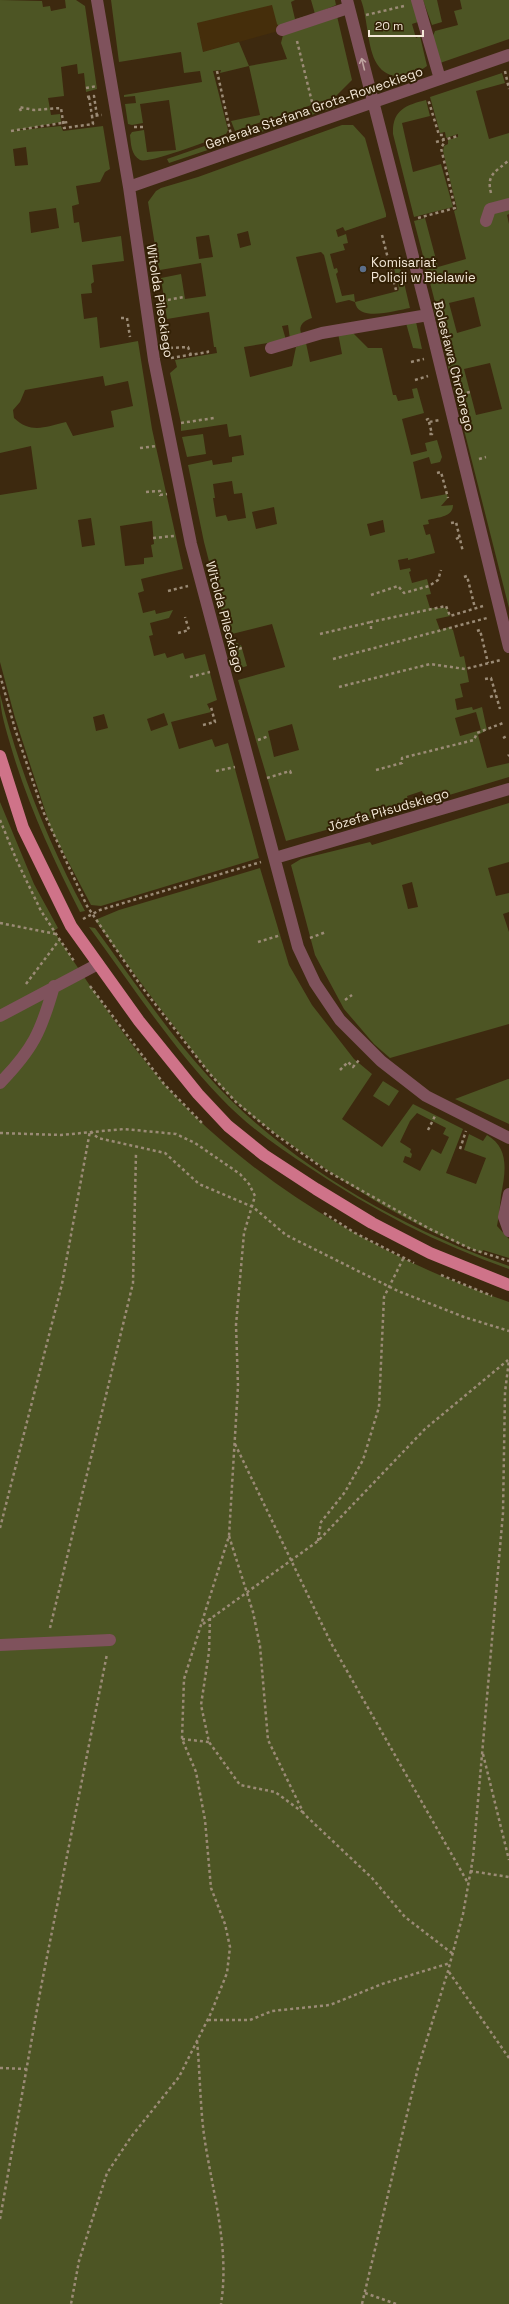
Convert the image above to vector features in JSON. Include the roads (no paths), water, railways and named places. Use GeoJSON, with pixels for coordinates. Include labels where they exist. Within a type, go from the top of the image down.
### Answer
{"type":"FeatureCollection","features":[{"type":"Feature","properties":{"kind":"main road"},"geometry":{"type":"LineString","coordinates":[[0,756],[23,828],[43,873],[71,926],[139,1021],[198,1094],[228,1126],[264,1155],[372,1223],[430,1253],[509,1284]]}},
{"type":"Feature","properties":{"kind":"street","name":"Witolda Pileckiego"},"geometry":{"type":"LineString","coordinates":[[97,0],[129,186],[154,360],[191,544],[298,947],[315,983],[340,1020],[381,1061],[426,1096],[509,1138]]}},
{"type":"Feature","properties":{"kind":"street"},"geometry":{"type":"LineString","coordinates":[[417,2],[440,79]]}},
{"type":"Feature","properties":{"kind":"street"},"geometry":{"type":"LineString","coordinates":[[282,30],[347,4]]}},
{"type":"Feature","properties":{"kind":"street","name":"Bolesława Chrobrego"},"geometry":{"type":"LineString","coordinates":[[347,4],[428,315],[509,647]]}},
{"type":"Feature","properties":{"kind":"street","name":"Generała Stefana Grota-Roweckiego"},"geometry":{"type":"LineString","coordinates":[[129,186],[509,55]]}},
{"type":"Feature","properties":{"kind":"street"},"geometry":{"type":"LineString","coordinates":[[486,221],[490,209],[509,204]]}},
{"type":"Feature","properties":{"kind":"street"},"geometry":{"type":"LineString","coordinates":[[271,348],[322,333],[428,315]]}},
{"type":"Feature","properties":{"kind":"street","name":"Józefa Piłsudskiego"},"geometry":{"type":"LineString","coordinates":[[274,858],[509,789]]}},
{"type":"Feature","properties":{"kind":"street"},"geometry":{"type":"LineString","coordinates":[[0,1016],[98,964]]}},
{"type":"Feature","properties":{"kind":"street"},"geometry":{"type":"LineString","coordinates":[[0,1083],[25,1056],[44,1024],[54,986]]}},
{"type":"Feature","properties":{"kind":"street"},"geometry":{"type":"LineString","coordinates":[[509,1194],[504,1217],[509,1231]]}},
{"type":"Feature","properties":{"kind":"street"},"geometry":{"type":"LineString","coordinates":[[0,1645],[110,1640]]}},
{"type":"Feature","properties":{"kind":"place","name":"Komisariat Policji w Bielawie"},"geometry":{"type":"Point","coordinates":[363,269]}}]}
